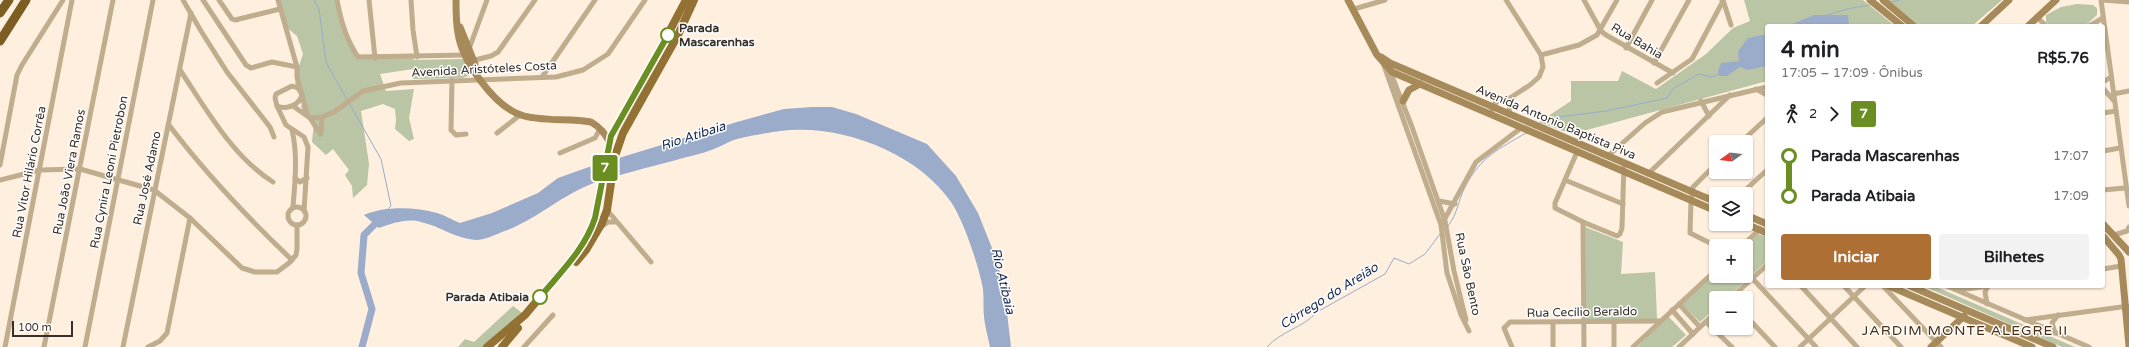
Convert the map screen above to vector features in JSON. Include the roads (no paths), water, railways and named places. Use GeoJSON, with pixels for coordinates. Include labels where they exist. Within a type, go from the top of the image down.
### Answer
{"type":"FeatureCollection","features":[{"type":"Feature","properties":{"kind":"highway"},"geometry":{"type":"LineString","coordinates":[[0,13],[9,0]]}},
{"type":"Feature","properties":{"kind":"highway"},"geometry":{"type":"LineString","coordinates":[[0,41],[26,0]]}},
{"type":"Feature","properties":{"kind":"main road"},"geometry":{"type":"LineString","coordinates":[[456,0],[458,34],[481,79],[491,93],[508,109],[520,115],[591,122],[606,134],[610,144],[610,190],[607,210],[601,227],[586,250],[502,347]]}},
{"type":"Feature","properties":{"kind":"main road"},"geometry":{"type":"LineString","coordinates":[[610,144],[616,128],[634,98],[686,0]]}},
{"type":"Feature","properties":{"kind":"main road"},"geometry":{"type":"LineString","coordinates":[[488,347],[525,315],[578,252],[591,231],[601,188],[611,156],[678,35],[694,0]]}},
{"type":"Feature","properties":{"kind":"main road","name":"Rua São Bento"},"geometry":{"type":"LineString","coordinates":[[1348,0],[1390,71]]}},
{"type":"Feature","properties":{"kind":"main road"},"geometry":{"type":"LineString","coordinates":[[1870,0],[1900,24]]}},
{"type":"Feature","properties":{"kind":"main road"},"geometry":{"type":"LineString","coordinates":[[1883,0],[1912,24]]}},
{"type":"Feature","properties":{"kind":"main road"},"geometry":{"type":"LineString","coordinates":[[1983,24],[2009,0]]}},
{"type":"Feature","properties":{"kind":"main road"},"geometry":{"type":"LineString","coordinates":[[2030,24],[2056,0]]}},
{"type":"Feature","properties":{"kind":"main road"},"geometry":{"type":"LineString","coordinates":[[458,22],[469,54]]}},
{"type":"Feature","properties":{"kind":"main road"},"geometry":{"type":"LineString","coordinates":[[463,34],[473,33]]}},
{"type":"Feature","properties":{"kind":"main road","name":"Avenida Antonio Baptista Piva"},"geometry":{"type":"LineString","coordinates":[[1383,60],[1481,106]]}},
{"type":"Feature","properties":{"kind":"main road","name":"Avenida Antonio Baptista Piva"},"geometry":{"type":"LineString","coordinates":[[1390,71],[1420,84],[1508,117],[1548,130],[1709,199]]}},
{"type":"Feature","properties":{"kind":"main road"},"geometry":{"type":"LineString","coordinates":[[1402,102],[1409,90],[1420,84]]}},
{"type":"Feature","properties":{"kind":"main road","name":"Avenida Antonio Baptista Piva"},"geometry":{"type":"LineString","coordinates":[[1508,117],[1526,130],[1709,208]]}},
{"type":"Feature","properties":{"kind":"main road"},"geometry":{"type":"LineString","coordinates":[[1545,138],[1548,130]]}},
{"type":"Feature","properties":{"kind":"main road"},"geometry":{"type":"LineString","coordinates":[[1753,218],[1765,222]]}},
{"type":"Feature","properties":{"kind":"main road"},"geometry":{"type":"LineString","coordinates":[[1753,227],[1764,231]]}},
{"type":"Feature","properties":{"kind":"main road"},"geometry":{"type":"LineString","coordinates":[[2105,229],[2114,235],[2129,252]]}},
{"type":"Feature","properties":{"kind":"main road"},"geometry":{"type":"LineString","coordinates":[[2105,238],[2119,255],[2127,306],[2129,346]]}},
{"type":"Feature","properties":{"kind":"main road"},"geometry":{"type":"LineString","coordinates":[[1894,288],[1997,332],[2023,345],[2032,347]]}},
{"type":"Feature","properties":{"kind":"main road"},"geometry":{"type":"LineString","coordinates":[[1915,288],[2053,347]]}},
{"type":"Feature","properties":{"kind":"main road"},"geometry":{"type":"LineString","coordinates":[[1962,309],[1962,317]]}},
{"type":"Feature","properties":{"kind":"main road"},"geometry":{"type":"LineString","coordinates":[[1936,345],[1962,317],[1972,313]]}},
{"type":"Feature","properties":{"kind":"main road"},"geometry":{"type":"LineString","coordinates":[[1997,332],[2000,325]]}},
{"type":"Feature","properties":{"kind":"main road"},"geometry":{"type":"LineString","coordinates":[[493,347],[504,334]]}},
{"type":"Feature","properties":{"kind":"street"},"geometry":{"type":"LineString","coordinates":[[0,165],[17,75],[63,0]]}},
{"type":"Feature","properties":{"kind":"street","name":"Rua Vitor Hilário Corrêa"},"geometry":{"type":"LineString","coordinates":[[5,347],[72,0]]}},
{"type":"Feature","properties":{"kind":"street","name":"Rua João Viera Ramos"},"geometry":{"type":"LineString","coordinates":[[44,347],[113,0]]}},
{"type":"Feature","properties":{"kind":"street","name":"Rua Cynira Leoni Pietrobon"},"geometry":{"type":"LineString","coordinates":[[85,347],[153,0]]}},
{"type":"Feature","properties":{"kind":"street"},"geometry":{"type":"LineString","coordinates":[[184,0],[201,31],[227,72],[270,127],[274,137]]}},
{"type":"Feature","properties":{"kind":"street"},"geometry":{"type":"LineString","coordinates":[[203,0],[246,65],[251,68],[272,62],[297,67]]}},
{"type":"Feature","properties":{"kind":"street"},"geometry":{"type":"LineString","coordinates":[[219,0],[232,19],[235,20],[280,9]]}},
{"type":"Feature","properties":{"kind":"street"},"geometry":{"type":"LineString","coordinates":[[278,0],[297,67],[297,77],[302,94],[309,116],[320,134],[322,117],[309,116],[293,106]]}},
{"type":"Feature","properties":{"kind":"street"},"geometry":{"type":"LineString","coordinates":[[336,0],[341,23],[348,42],[358,57],[375,58],[469,54],[484,58],[498,52],[535,0]]}},
{"type":"Feature","properties":{"kind":"street"},"geometry":{"type":"LineString","coordinates":[[369,0],[375,58]]}},
{"type":"Feature","properties":{"kind":"street"},"geometry":{"type":"LineString","coordinates":[[411,0],[417,57]]}},
{"type":"Feature","properties":{"kind":"street"},"geometry":{"type":"LineString","coordinates":[[469,54],[473,33],[487,0]]}},
{"type":"Feature","properties":{"kind":"street"},"geometry":{"type":"LineString","coordinates":[[542,77],[595,0]]}},
{"type":"Feature","properties":{"kind":"street","name":"Avenida Aristóteles Costa"},"geometry":{"type":"LineString","coordinates":[[322,117],[340,108],[363,91],[401,83],[542,77],[570,74],[599,62],[615,46],[645,0]]}},
{"type":"Feature","properties":{"kind":"street"},"geometry":{"type":"LineString","coordinates":[[1354,9],[1385,0]]}},
{"type":"Feature","properties":{"kind":"street"},"geometry":{"type":"LineString","coordinates":[[1491,110],[1498,102],[1510,98],[1530,85],[1539,77],[1543,67],[1541,55],[1506,0]]}},
{"type":"Feature","properties":{"kind":"street","name":"Rua Bahia"},"geometry":{"type":"LineString","coordinates":[[1584,0],[1601,31],[1626,48],[1673,73]]}},
{"type":"Feature","properties":{"kind":"street"},"geometry":{"type":"LineString","coordinates":[[1541,55],[1579,45],[1601,31],[1617,0]]}},
{"type":"Feature","properties":{"kind":"street"},"geometry":{"type":"LineString","coordinates":[[1626,48],[1652,0]]}},
{"type":"Feature","properties":{"kind":"street"},"geometry":{"type":"LineString","coordinates":[[1654,63],[1689,0]]}},
{"type":"Feature","properties":{"kind":"street"},"geometry":{"type":"LineString","coordinates":[[1723,0],[1731,25]]}},
{"type":"Feature","properties":{"kind":"street"},"geometry":{"type":"LineString","coordinates":[[1657,83],[1692,59],[1723,0]]}},
{"type":"Feature","properties":{"kind":"street"},"geometry":{"type":"LineString","coordinates":[[2104,24],[2102,0],[2129,2]]}},
{"type":"Feature","properties":{"kind":"street","name":"Rua José Adamo"},"geometry":{"type":"LineString","coordinates":[[124,347],[154,190],[169,125],[191,13]]}},
{"type":"Feature","properties":{"kind":"street"},"geometry":{"type":"LineString","coordinates":[[2037,17],[2044,24]]}},
{"type":"Feature","properties":{"kind":"street"},"geometry":{"type":"LineString","coordinates":[[2092,24],[2103,18]]}},
{"type":"Feature","properties":{"kind":"street"},"geometry":{"type":"LineString","coordinates":[[2105,32],[2125,188],[2129,206]]}},
{"type":"Feature","properties":{"kind":"street"},"geometry":{"type":"LineString","coordinates":[[469,54],[473,33]]}},
{"type":"Feature","properties":{"kind":"street","name":"Rua São Bento"},"geometry":{"type":"LineString","coordinates":[[1383,60],[1404,112],[1438,201],[1469,331],[1461,315],[1447,273],[1443,223],[1404,112],[1402,102],[1390,71]]}},
{"type":"Feature","properties":{"kind":"street"},"geometry":{"type":"LineString","coordinates":[[180,70],[230,141],[262,175],[273,182]]}},
{"type":"Feature","properties":{"kind":"street"},"geometry":{"type":"LineString","coordinates":[[2105,80],[2111,76]]}},
{"type":"Feature","properties":{"kind":"street"},"geometry":{"type":"LineString","coordinates":[[292,130],[304,137],[308,147],[304,211],[306,219],[297,225],[290,223],[287,216],[293,207],[295,198],[296,146],[292,130],[283,118],[275,100],[276,94],[292,86],[297,77]]}},
{"type":"Feature","properties":{"kind":"street"},"geometry":{"type":"LineString","coordinates":[[452,80],[451,130],[456,134],[466,134]]}},
{"type":"Feature","properties":{"kind":"street"},"geometry":{"type":"LineString","coordinates":[[292,86],[298,88],[302,94]]}},
{"type":"Feature","properties":{"kind":"street"},"geometry":{"type":"LineString","coordinates":[[1608,156],[1645,123],[1662,112],[1701,101],[1765,87]]}},
{"type":"Feature","properties":{"kind":"street"},"geometry":{"type":"LineString","coordinates":[[1756,89],[1765,94]]}},
{"type":"Feature","properties":{"kind":"street"},"geometry":{"type":"LineString","coordinates":[[2105,90],[2114,101]]}},
{"type":"Feature","properties":{"kind":"street"},"geometry":{"type":"LineString","coordinates":[[2113,94],[2129,91]]}},
{"type":"Feature","properties":{"kind":"street"},"geometry":{"type":"LineString","coordinates":[[277,106],[285,108],[293,106],[299,101],[302,94]]}},
{"type":"Feature","properties":{"kind":"street"},"geometry":{"type":"LineString","coordinates":[[1648,174],[1731,95]]}},
{"type":"Feature","properties":{"kind":"street"},"geometry":{"type":"LineString","coordinates":[[1508,117],[1510,98]]}},
{"type":"Feature","properties":{"kind":"street"},"geometry":{"type":"LineString","coordinates":[[1701,101],[1709,116]]}},
{"type":"Feature","properties":{"kind":"street"},"geometry":{"type":"LineString","coordinates":[[283,118],[285,108]]}},
{"type":"Feature","properties":{"kind":"street"},"geometry":{"type":"LineString","coordinates":[[2105,112],[2116,111]]}},
{"type":"Feature","properties":{"kind":"street"},"geometry":{"type":"LineString","coordinates":[[497,133],[520,115]]}},
{"type":"Feature","properties":{"kind":"street"},"geometry":{"type":"LineString","coordinates":[[1748,135],[1765,120]]}},
{"type":"Feature","properties":{"kind":"street"},"geometry":{"type":"LineString","coordinates":[[169,125],[196,160],[229,198],[292,260]]}},
{"type":"Feature","properties":{"kind":"street"},"geometry":{"type":"LineString","coordinates":[[560,153],[595,138],[600,129]]}},
{"type":"Feature","properties":{"kind":"street"},"geometry":{"type":"LineString","coordinates":[[1443,223],[1455,204],[1476,162],[1526,130]]}},
{"type":"Feature","properties":{"kind":"street"},"geometry":{"type":"LineString","coordinates":[[296,146],[301,149],[308,147]]}},
{"type":"Feature","properties":{"kind":"street"},"geometry":{"type":"LineString","coordinates":[[2105,151],[2120,148]]}},
{"type":"Feature","properties":{"kind":"street"},"geometry":{"type":"LineString","coordinates":[[1577,152],[1555,203],[1555,208],[1583,222],[1617,236],[1622,232],[1624,163]]}},
{"type":"Feature","properties":{"kind":"street"},"geometry":{"type":"LineString","coordinates":[[2122,160],[2129,159]]}},
{"type":"Feature","properties":{"kind":"street"},"geometry":{"type":"LineString","coordinates":[[0,180],[40,170],[80,169],[154,190],[190,218],[234,261],[248,271],[263,273],[277,272],[287,266],[292,260],[297,249],[297,225]]}},
{"type":"Feature","properties":{"kind":"street"},"geometry":{"type":"LineString","coordinates":[[1709,170],[1696,182],[1692,192],[1690,234],[1709,243]]}},
{"type":"Feature","properties":{"kind":"street"},"geometry":{"type":"LineString","coordinates":[[1749,187],[1765,172]]}},
{"type":"Feature","properties":{"kind":"street"},"geometry":{"type":"LineString","coordinates":[[295,178],[300,182],[307,178]]}},
{"type":"Feature","properties":{"kind":"street"},"geometry":{"type":"LineString","coordinates":[[1565,180],[1622,204]]}},
{"type":"Feature","properties":{"kind":"street"},"geometry":{"type":"LineString","coordinates":[[2105,190],[2125,188]]}},
{"type":"Feature","properties":{"kind":"street"},"geometry":{"type":"LineString","coordinates":[[295,198],[300,196],[305,199]]}},
{"type":"Feature","properties":{"kind":"street"},"geometry":{"type":"LineString","coordinates":[[1438,201],[1455,204]]}},
{"type":"Feature","properties":{"kind":"street"},"geometry":{"type":"LineString","coordinates":[[293,207],[299,207],[304,211]]}},
{"type":"Feature","properties":{"kind":"street"},"geometry":{"type":"LineString","coordinates":[[607,210],[651,262]]}},
{"type":"Feature","properties":{"kind":"street"},"geometry":{"type":"LineString","coordinates":[[148,347],[160,341],[167,333],[190,218]]}},
{"type":"Feature","properties":{"kind":"street"},"geometry":{"type":"LineString","coordinates":[[601,227],[608,222],[616,222]]}},
{"type":"Feature","properties":{"kind":"street"},"geometry":{"type":"LineString","coordinates":[[1583,222],[1584,347]]}},
{"type":"Feature","properties":{"kind":"street"},"geometry":{"type":"LineString","coordinates":[[2114,235],[2127,231],[2129,227]]}},
{"type":"Feature","properties":{"kind":"street"},"geometry":{"type":"LineString","coordinates":[[1752,239],[1764,231]]}},
{"type":"Feature","properties":{"kind":"street"},"geometry":{"type":"LineString","coordinates":[[2105,269],[2121,266]]}},
{"type":"Feature","properties":{"kind":"street"},"geometry":{"type":"LineString","coordinates":[[1765,267],[1753,279],[1816,347]]}},
{"type":"Feature","properties":{"kind":"street"},"geometry":{"type":"LineString","coordinates":[[1447,273],[1454,271]]}},
{"type":"Feature","properties":{"kind":"street"},"geometry":{"type":"LineString","coordinates":[[1633,347],[1709,276]]}},
{"type":"Feature","properties":{"kind":"street"},"geometry":{"type":"LineString","coordinates":[[1739,291],[1748,283]]}},
{"type":"Feature","properties":{"kind":"street"},"geometry":{"type":"LineString","coordinates":[[1803,288],[1857,347]]}},
{"type":"Feature","properties":{"kind":"street"},"geometry":{"type":"LineString","coordinates":[[1846,288],[1901,347]]}},
{"type":"Feature","properties":{"kind":"street"},"geometry":{"type":"LineString","coordinates":[[1800,347],[1863,288]]}},
{"type":"Feature","properties":{"kind":"street"},"geometry":{"type":"LineString","coordinates":[[1885,288],[1936,345]]}},
{"type":"Feature","properties":{"kind":"street"},"geometry":{"type":"LineString","coordinates":[[1953,288],[2023,320],[2089,347]]}},
{"type":"Feature","properties":{"kind":"street"},"geometry":{"type":"LineString","coordinates":[[1958,290],[1974,288]]}},
{"type":"Feature","properties":{"kind":"street"},"geometry":{"type":"LineString","coordinates":[[1987,304],[1985,292],[1988,288]]}},
{"type":"Feature","properties":{"kind":"street"},"geometry":{"type":"LineString","coordinates":[[1679,304],[1700,327]]}},
{"type":"Feature","properties":{"kind":"street"},"geometry":{"type":"LineString","coordinates":[[2023,320],[2058,314],[2127,306]]}},
{"type":"Feature","properties":{"kind":"street"},"geometry":{"type":"LineString","coordinates":[[1672,310],[1693,334]]}},
{"type":"Feature","properties":{"kind":"street"},"geometry":{"type":"LineString","coordinates":[[2055,333],[2052,323],[2058,314]]}},
{"type":"Feature","properties":{"kind":"street"},"geometry":{"type":"LineString","coordinates":[[524,347],[553,315]]}},
{"type":"Feature","properties":{"kind":"street"},"geometry":{"type":"LineString","coordinates":[[1679,347],[1709,319]]}},
{"type":"Feature","properties":{"kind":"street"},"geometry":{"type":"LineString","coordinates":[[1614,321],[1614,347]]}},
{"type":"Feature","properties":{"kind":"street","name":"Rua Cecílio Beraldo"},"geometry":{"type":"LineString","coordinates":[[1512,347],[1505,331],[1505,326],[1510,322],[1554,323],[1660,321]]}},
{"type":"Feature","properties":{"kind":"street"},"geometry":{"type":"LineString","coordinates":[[1706,322],[1732,347]]}},
{"type":"Feature","properties":{"kind":"street"},"geometry":{"type":"LineString","coordinates":[[1553,347],[1554,323]]}},
{"type":"Feature","properties":{"kind":"street"},"geometry":{"type":"LineString","coordinates":[[1753,323],[1775,347]]}},
{"type":"Feature","properties":{"kind":"street"},"geometry":{"type":"LineString","coordinates":[[1684,342],[1690,347]]}},
{"type":"Feature","properties":{"kind":"water"},"geometry":{"type":"Polygon","coordinates":[[[1814,15],[1848,15],[1849,24],[1792,24],[1814,15]]]}},
{"type":"Feature","properties":{"kind":"water"},"geometry":{"type":"Polygon","coordinates":[[[1765,34],[1765,66],[1748,70],[1740,67],[1727,76],[1719,76],[1718,71],[1721,63],[1739,61],[1738,51],[1748,38],[1765,34]]]}},
{"type":"Feature","properties":{"kind":"water","name":"Rio Atibaia"},"geometry":{"type":"Polygon","coordinates":[[[832,107],[856,114],[927,144],[956,176],[978,213],[998,263],[1006,304],[1011,347],[990,347],[984,317],[983,289],[975,257],[956,210],[936,184],[898,155],[851,137],[827,132],[803,130],[780,131],[747,137],[731,141],[700,154],[644,168],[594,183],[570,194],[514,227],[479,240],[462,237],[416,221],[400,222],[379,228],[364,215],[381,210],[400,208],[437,213],[460,223],[492,213],[538,193],[558,178],[586,168],[784,109],[832,107]]]}},
{"type":"Feature","properties":{"kind":"waterway"},"geometry":{"type":"LineString","coordinates":[[314,0],[319,9],[326,62],[347,100]]}},
{"type":"Feature","properties":{"kind":"waterway","name":"Córrego do Areião"},"geometry":{"type":"LineString","coordinates":[[1891,2],[1900,0]]}},
{"type":"Feature","properties":{"kind":"waterway","name":"Córrego do Areião"},"geometry":{"type":"LineString","coordinates":[[1827,15],[1847,9],[1870,5]]}},
{"type":"Feature","properties":{"kind":"waterway","name":"Córrego do Areião"},"geometry":{"type":"LineString","coordinates":[[1541,123],[1558,117],[1606,111],[1667,98],[1674,88],[1699,74],[1711,77],[1719,74]]}},
{"type":"Feature","properties":{"kind":"waterway"},"geometry":{"type":"LineString","coordinates":[[349,103],[381,159],[391,206],[388,209]]}},
{"type":"Feature","properties":{"kind":"waterway","name":"Córrego do Areião"},"geometry":{"type":"LineString","coordinates":[[1448,226],[1454,216],[1465,187],[1477,168],[1491,154],[1526,133]]}},
{"type":"Feature","properties":{"kind":"waterway","name":"Rio Atibaia"},"geometry":{"type":"LineString","coordinates":[[362,347],[372,309],[361,273],[364,235],[376,223],[384,220]]}},
{"type":"Feature","properties":{"kind":"waterway","name":"Córrego do Areião"},"geometry":{"type":"LineString","coordinates":[[1267,347],[1279,337],[1305,322],[1317,312],[1385,274],[1394,258],[1409,264],[1425,254],[1440,234]]}},
{"type":"Feature","properties":{"kind":"place","name":"Parada Mascarenhas"},"geometry":{"type":"Point","coordinates":[668,35]}},
{"type":"Feature","properties":{"kind":"place","name":"Parada Atibaia"},"geometry":{"type":"Point","coordinates":[540,297]}},
{"type":"Feature","properties":{"kind":"district","name":"JARDIM MONTE ALEGRE II"},"geometry":{"type":"Point","coordinates":[1965,330]}}]}
